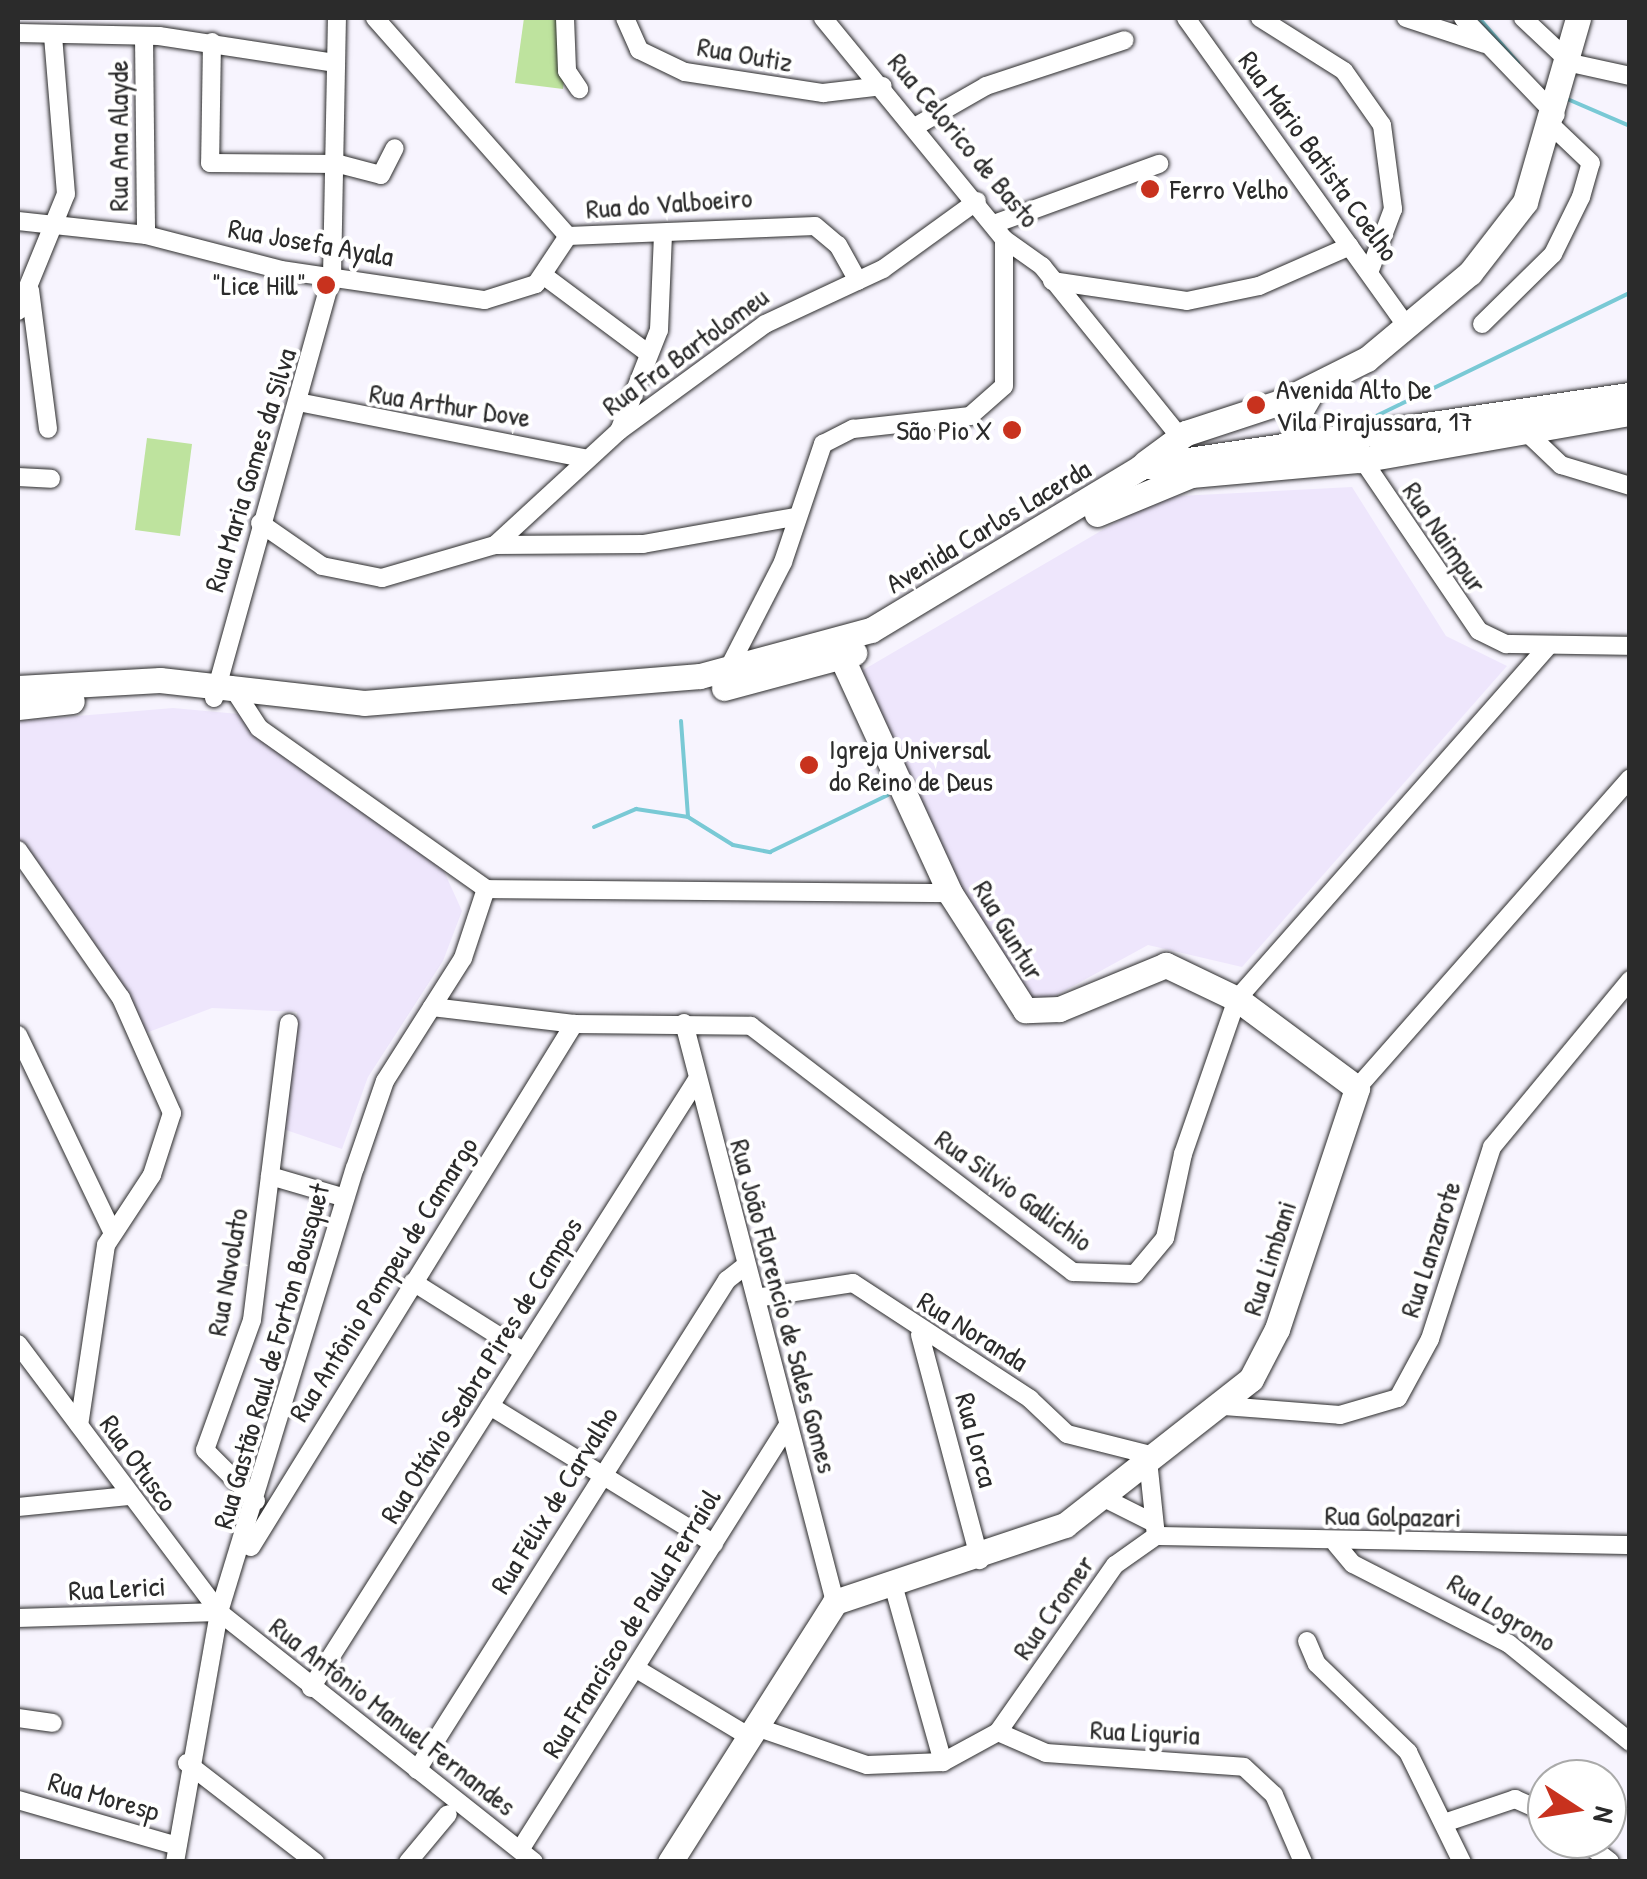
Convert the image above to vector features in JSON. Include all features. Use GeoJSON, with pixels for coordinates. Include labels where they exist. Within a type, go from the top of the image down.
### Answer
{"type":"FeatureCollection","features":[{"type":"Feature","properties":{"kind":"main road"},"geometry":{"type":"LineString","coordinates":[[1184,460],[1214,426],[1315,386],[1406,328],[1515,219],[1556,115],[1570,68],[1578,18]]}},
{"type":"Feature","properties":{"kind":"main road"},"geometry":{"type":"LineString","coordinates":[[1294,449],[1315,386]]}},
{"type":"Feature","properties":{"kind":"main road","name":"Avenida Carlos Lacerda"},"geometry":{"type":"LineString","coordinates":[[1519,424],[1630,395]]}},
{"type":"Feature","properties":{"kind":"main road"},"geometry":{"type":"LineString","coordinates":[[1277,404],[1294,449]]}},
{"type":"Feature","properties":{"kind":"main road","name":"Avenida Carlos Lacerda"},"geometry":{"type":"LineString","coordinates":[[838,651],[942,594],[1141,467],[1294,449],[1358,451],[1519,424],[1630,413]]}},
{"type":"Feature","properties":{"kind":"main road","name":"Avenida Carlos Lacerda"},"geometry":{"type":"LineString","coordinates":[[19,695],[224,692],[364,703],[725,680],[838,651],[1114,504],[1184,460]]}},
{"type":"Feature","properties":{"kind":"main road","name":"Rua Guntur"},"geometry":{"type":"LineString","coordinates":[[838,651],[950,893],[1010,994],[1035,1015],[1157,964],[1238,1000],[1356,1088]]}},
{"type":"Feature","properties":{"kind":"main road","name":"Rua Limbani"},"geometry":{"type":"LineString","coordinates":[[835,1602],[980,1560],[1065,1525],[1224,1406],[1268,1353],[1356,1088]]}},
{"type":"Feature","properties":{"kind":"main road"},"geometry":{"type":"LineString","coordinates":[[671,1861],[835,1602]]}},
{"type":"Feature","properties":{"kind":"street","name":"Rua Maria Gomes da Silva"},"geometry":{"type":"LineString","coordinates":[[224,692],[260,523],[304,403],[332,276],[338,164],[337,18]]}},
{"type":"Feature","properties":{"kind":"street","name":"Rua do Valboeiro"},"geometry":{"type":"LineString","coordinates":[[375,18],[568,236],[815,226],[838,244],[858,281]]}},
{"type":"Feature","properties":{"kind":"street"},"geometry":{"type":"LineString","coordinates":[[565,18],[562,49],[580,89]]}},
{"type":"Feature","properties":{"kind":"street","name":"Rua Outiz"},"geometry":{"type":"LineString","coordinates":[[625,18],[638,50],[685,72],[823,93],[884,86]]}},
{"type":"Feature","properties":{"kind":"street","name":"Rua Mário Batista Coelho"},"geometry":{"type":"LineString","coordinates":[[1186,18],[1406,328]]}},
{"type":"Feature","properties":{"kind":"street"},"geometry":{"type":"LineString","coordinates":[[1260,18],[1344,71],[1382,125],[1393,209],[1369,273]]}},
{"type":"Feature","properties":{"kind":"street"},"geometry":{"type":"LineString","coordinates":[[1406,18],[1485,44]]}},
{"type":"Feature","properties":{"kind":"street"},"geometry":{"type":"LineString","coordinates":[[1463,18],[1556,115],[1591,163],[1581,197],[1553,254],[1482,324]]}},
{"type":"Feature","properties":{"kind":"street"},"geometry":{"type":"LineString","coordinates":[[1523,18],[1570,68],[1630,76]]}},
{"type":"Feature","properties":{"kind":"street","name":"Rua Celorico de Basto"},"geometry":{"type":"LineString","coordinates":[[828,20],[918,124],[999,231],[1052,281],[1184,460]]}},
{"type":"Feature","properties":{"kind":"street"},"geometry":{"type":"LineString","coordinates":[[18,32],[53,36],[148,30],[336,63]]}},
{"type":"Feature","properties":{"kind":"street","name":"Rua Ana Alayde"},"geometry":{"type":"LineString","coordinates":[[146,234],[148,30]]}},
{"type":"Feature","properties":{"kind":"street"},"geometry":{"type":"LineString","coordinates":[[18,311],[58,222],[66,170],[53,36]]}},
{"type":"Feature","properties":{"kind":"street"},"geometry":{"type":"LineString","coordinates":[[918,124],[986,86],[1125,40]]}},
{"type":"Feature","properties":{"kind":"street"},"geometry":{"type":"LineString","coordinates":[[212,42],[210,163],[338,164],[386,175],[395,148]]}},
{"type":"Feature","properties":{"kind":"street"},"geometry":{"type":"LineString","coordinates":[[725,680],[783,562],[810,464],[832,436],[970,416],[996,398],[1009,360],[999,231],[1159,164]]}},
{"type":"Feature","properties":{"kind":"street","name":"Rua Fra Bartolomeu"},"geometry":{"type":"LineString","coordinates":[[495,545],[619,431],[765,324],[858,281],[940,235],[977,201]]}},
{"type":"Feature","properties":{"kind":"street","name":"Rua Josefa Ayala"},"geometry":{"type":"LineString","coordinates":[[18,221],[58,222],[146,234],[332,276],[500,300],[544,276]]}},
{"type":"Feature","properties":{"kind":"street"},"geometry":{"type":"LineString","coordinates":[[619,431],[649,354],[666,293],[663,233]]}},
{"type":"Feature","properties":{"kind":"street"},"geometry":{"type":"LineString","coordinates":[[568,236],[544,276],[649,354]]}},
{"type":"Feature","properties":{"kind":"street"},"geometry":{"type":"LineString","coordinates":[[1052,281],[1187,302],[1259,286],[1350,246]]}},
{"type":"Feature","properties":{"kind":"street"},"geometry":{"type":"LineString","coordinates":[[30,290],[48,429]]}},
{"type":"Feature","properties":{"kind":"street","name":"Rua Arthur Dove"},"geometry":{"type":"LineString","coordinates":[[304,403],[588,459]]}},
{"type":"Feature","properties":{"kind":"street"},"geometry":{"type":"LineString","coordinates":[[1519,424],[1561,465],[1630,486]]}},
{"type":"Feature","properties":{"kind":"street","name":"Rua Naimpur"},"geometry":{"type":"LineString","coordinates":[[1358,451],[1470,623],[1506,644],[1630,646]]}},
{"type":"Feature","properties":{"kind":"street"},"geometry":{"type":"LineString","coordinates":[[18,476],[51,478]]}},
{"type":"Feature","properties":{"kind":"street"},"geometry":{"type":"LineString","coordinates":[[260,523],[322,566],[365,578],[495,545],[643,544],[795,517]]}},
{"type":"Feature","properties":{"kind":"street","name":"Rua Silvio Gallichio"},"geometry":{"type":"LineString","coordinates":[[432,1007],[574,1024],[684,1023],[765,1033],[1050,1257],[1072,1272],[1116,1278],[1147,1265],[1166,1238],[1183,1154],[1238,1000],[1549,644]]}},
{"type":"Feature","properties":{"kind":"street"},"geometry":{"type":"LineString","coordinates":[[224,692],[486,888],[714,887],[950,893]]}},
{"type":"Feature","properties":{"kind":"street","name":"Rua Limbani"},"geometry":{"type":"LineString","coordinates":[[1356,1088],[1629,781]]}},
{"type":"Feature","properties":{"kind":"street"},"geometry":{"type":"LineString","coordinates":[[18,850],[122,998],[171,1106],[152,1175],[112,1232],[79,1426]]}},
{"type":"Feature","properties":{"kind":"street","name":"Rua Gastão Raul de Forton Bousquet"},"geometry":{"type":"LineString","coordinates":[[174,1853],[187,1763],[219,1612],[240,1563],[345,1198],[385,1081],[463,958],[486,888]]}},
{"type":"Feature","properties":{"kind":"street","name":"Rua Lanzarote"},"geometry":{"type":"LineString","coordinates":[[1224,1406],[1340,1415],[1398,1398],[1430,1340],[1492,1147],[1630,980]]}},
{"type":"Feature","properties":{"kind":"street","name":"Rua Navolato"},"geometry":{"type":"LineString","coordinates":[[256,1501],[205,1450],[250,1332],[290,1022]]}},
{"type":"Feature","properties":{"kind":"street","name":"Rua João Florencio de Sales Gomes"},"geometry":{"type":"LineString","coordinates":[[684,1023],[696,1081],[835,1602]]}},
{"type":"Feature","properties":{"kind":"street","name":"Rua Antônio Pompeu de Camargo"},"geometry":{"type":"LineString","coordinates":[[240,1563],[574,1024]]}},
{"type":"Feature","properties":{"kind":"street"},"geometry":{"type":"LineString","coordinates":[[18,1034],[112,1232]]}},
{"type":"Feature","properties":{"kind":"street","name":"Rua Otávio Seabra Pires de Campos"},"geometry":{"type":"LineString","coordinates":[[311,1688],[696,1081]]}},
{"type":"Feature","properties":{"kind":"street"},"geometry":{"type":"LineString","coordinates":[[270,1176],[345,1198]]}},
{"type":"Feature","properties":{"kind":"street","name":"Rua Félix de Carvalho"},"geometry":{"type":"LineString","coordinates":[[416,1770],[727,1280],[745,1266]]}},
{"type":"Feature","properties":{"kind":"street","name":"Rua Noranda"},"geometry":{"type":"LineString","coordinates":[[756,1298],[844,1280],[920,1335],[1030,1399],[1067,1434],[1151,1458]]}},
{"type":"Feature","properties":{"kind":"street"},"geometry":{"type":"LineString","coordinates":[[413,1282],[524,1352]]}},
{"type":"Feature","properties":{"kind":"street","name":"Rua Lorca"},"geometry":{"type":"LineString","coordinates":[[920,1335],[980,1560]]}},
{"type":"Feature","properties":{"kind":"street","name":"Rua Otusco"},"geometry":{"type":"LineString","coordinates":[[18,1344],[128,1496],[219,1612]]}},
{"type":"Feature","properties":{"kind":"street"},"geometry":{"type":"LineString","coordinates":[[490,1406],[714,1544]]}},
{"type":"Feature","properties":{"kind":"street","name":"Rua Francisco de Paula Ferraiol"},"geometry":{"type":"LineString","coordinates":[[527,1856],[635,1668],[788,1425]]}},
{"type":"Feature","properties":{"kind":"street"},"geometry":{"type":"LineString","coordinates":[[1151,1458],[1155,1530]]}},
{"type":"Feature","properties":{"kind":"street"},"geometry":{"type":"LineString","coordinates":[[18,1507],[128,1496]]}},
{"type":"Feature","properties":{"kind":"street"},"geometry":{"type":"LineString","coordinates":[[1102,1497],[1155,1530]]}},
{"type":"Feature","properties":{"kind":"street","name":"Rua Golpazari"},"geometry":{"type":"LineString","coordinates":[[1155,1530],[1336,1544],[1630,1545]]}},
{"type":"Feature","properties":{"kind":"street","name":"Rua Cromer"},"geometry":{"type":"LineString","coordinates":[[998,1732],[1116,1565],[1155,1530]]}},
{"type":"Feature","properties":{"kind":"street","name":"Rua Logrono"},"geometry":{"type":"LineString","coordinates":[[1336,1544],[1353,1564],[1492,1633],[1630,1742]]}},
{"type":"Feature","properties":{"kind":"street"},"geometry":{"type":"LineString","coordinates":[[894,1588],[942,1762]]}},
{"type":"Feature","properties":{"kind":"street","name":"Rua Antônio Manuel Fernandes"},"geometry":{"type":"LineString","coordinates":[[219,1612],[527,1856]]}},
{"type":"Feature","properties":{"kind":"street","name":"Rua Lerici"},"geometry":{"type":"LineString","coordinates":[[18,1618],[219,1612]]}},
{"type":"Feature","properties":{"kind":"street"},"geometry":{"type":"LineString","coordinates":[[1308,1640],[1317,1664],[1408,1752],[1447,1822],[1462,1862]]}},
{"type":"Feature","properties":{"kind":"street"},"geometry":{"type":"LineString","coordinates":[[635,1668],[753,1732],[867,1765],[942,1762],[998,1732]]}},
{"type":"Feature","properties":{"kind":"street"},"geometry":{"type":"LineString","coordinates":[[18,1718],[53,1722]]}},
{"type":"Feature","properties":{"kind":"street","name":"Rua Liguria"},"geometry":{"type":"LineString","coordinates":[[998,1732],[1046,1754],[1244,1768],[1274,1795],[1303,1862]]}},
{"type":"Feature","properties":{"kind":"street"},"geometry":{"type":"LineString","coordinates":[[187,1763],[315,1862]]}},
{"type":"Feature","properties":{"kind":"street"},"geometry":{"type":"LineString","coordinates":[[1447,1822],[1514,1799],[1527,1804]]}},
{"type":"Feature","properties":{"kind":"street","name":"Rua Moresp"},"geometry":{"type":"LineString","coordinates":[[18,1800],[174,1853]]}},
{"type":"Feature","properties":{"kind":"street"},"geometry":{"type":"LineString","coordinates":[[408,1862],[448,1814]]}},
{"type":"Feature","properties":{"kind":"shaded area"},"geometry":{"type":"Polygon","coordinates":[[[1352,487],[1446,636],[1507,666],[1242,967],[1148,945],[1053,997],[1027,998],[993,962],[858,673],[1159,497],[1352,487]]]}},
{"type":"Feature","properties":{"kind":"shaded area"},"geometry":{"type":"Polygon","coordinates":[[[173,708],[239,714],[438,858],[462,911],[443,961],[368,1077],[342,1149],[283,1129],[297,1012],[212,1008],[146,1033],[18,839],[18,721],[173,708]]]}},
{"type":"Feature","properties":{"kind":"green space"},"geometry":{"type":"Polygon","coordinates":[[[524,18],[572,18],[563,89],[515,83],[524,18]]]}},
{"type":"Feature","properties":{"kind":"green space"},"geometry":{"type":"Polygon","coordinates":[[[147,438],[192,444],[180,536],[135,530],[147,438]]]}},
{"type":"Feature","properties":{"kind":"waterway"},"geometry":{"type":"LineString","coordinates":[[1479,18],[1518,63]]}},
{"type":"Feature","properties":{"kind":"waterway"},"geometry":{"type":"LineString","coordinates":[[1565,98],[1630,126]]}},
{"type":"Feature","properties":{"kind":"waterway"},"geometry":{"type":"LineString","coordinates":[[1372,418],[1630,293]]}},
{"type":"Feature","properties":{"kind":"waterway"},"geometry":{"type":"LineString","coordinates":[[681,721],[688,817],[733,845],[770,852],[888,795]]}},
{"type":"Feature","properties":{"kind":"waterway"},"geometry":{"type":"LineString","coordinates":[[594,827],[636,809],[688,817]]}},
{"type":"Feature","properties":{"kind":"place","name":"Ferro Velho"},"geometry":{"type":"Point","coordinates":[1150,189]}},
{"type":"Feature","properties":{"kind":"place","name":"\"Lice Hill\""},"geometry":{"type":"Point","coordinates":[326,285]}},
{"type":"Feature","properties":{"kind":"place","name":"Avenida Alto De Vila Pirajussara, 17"},"geometry":{"type":"Point","coordinates":[1256,405]}},
{"type":"Feature","properties":{"kind":"place","name":"São Pio X"},"geometry":{"type":"Point","coordinates":[1012,430]}},
{"type":"Feature","properties":{"kind":"place","name":"Igreja Universal do Reino de Deus"},"geometry":{"type":"Point","coordinates":[809,765]}}]}
